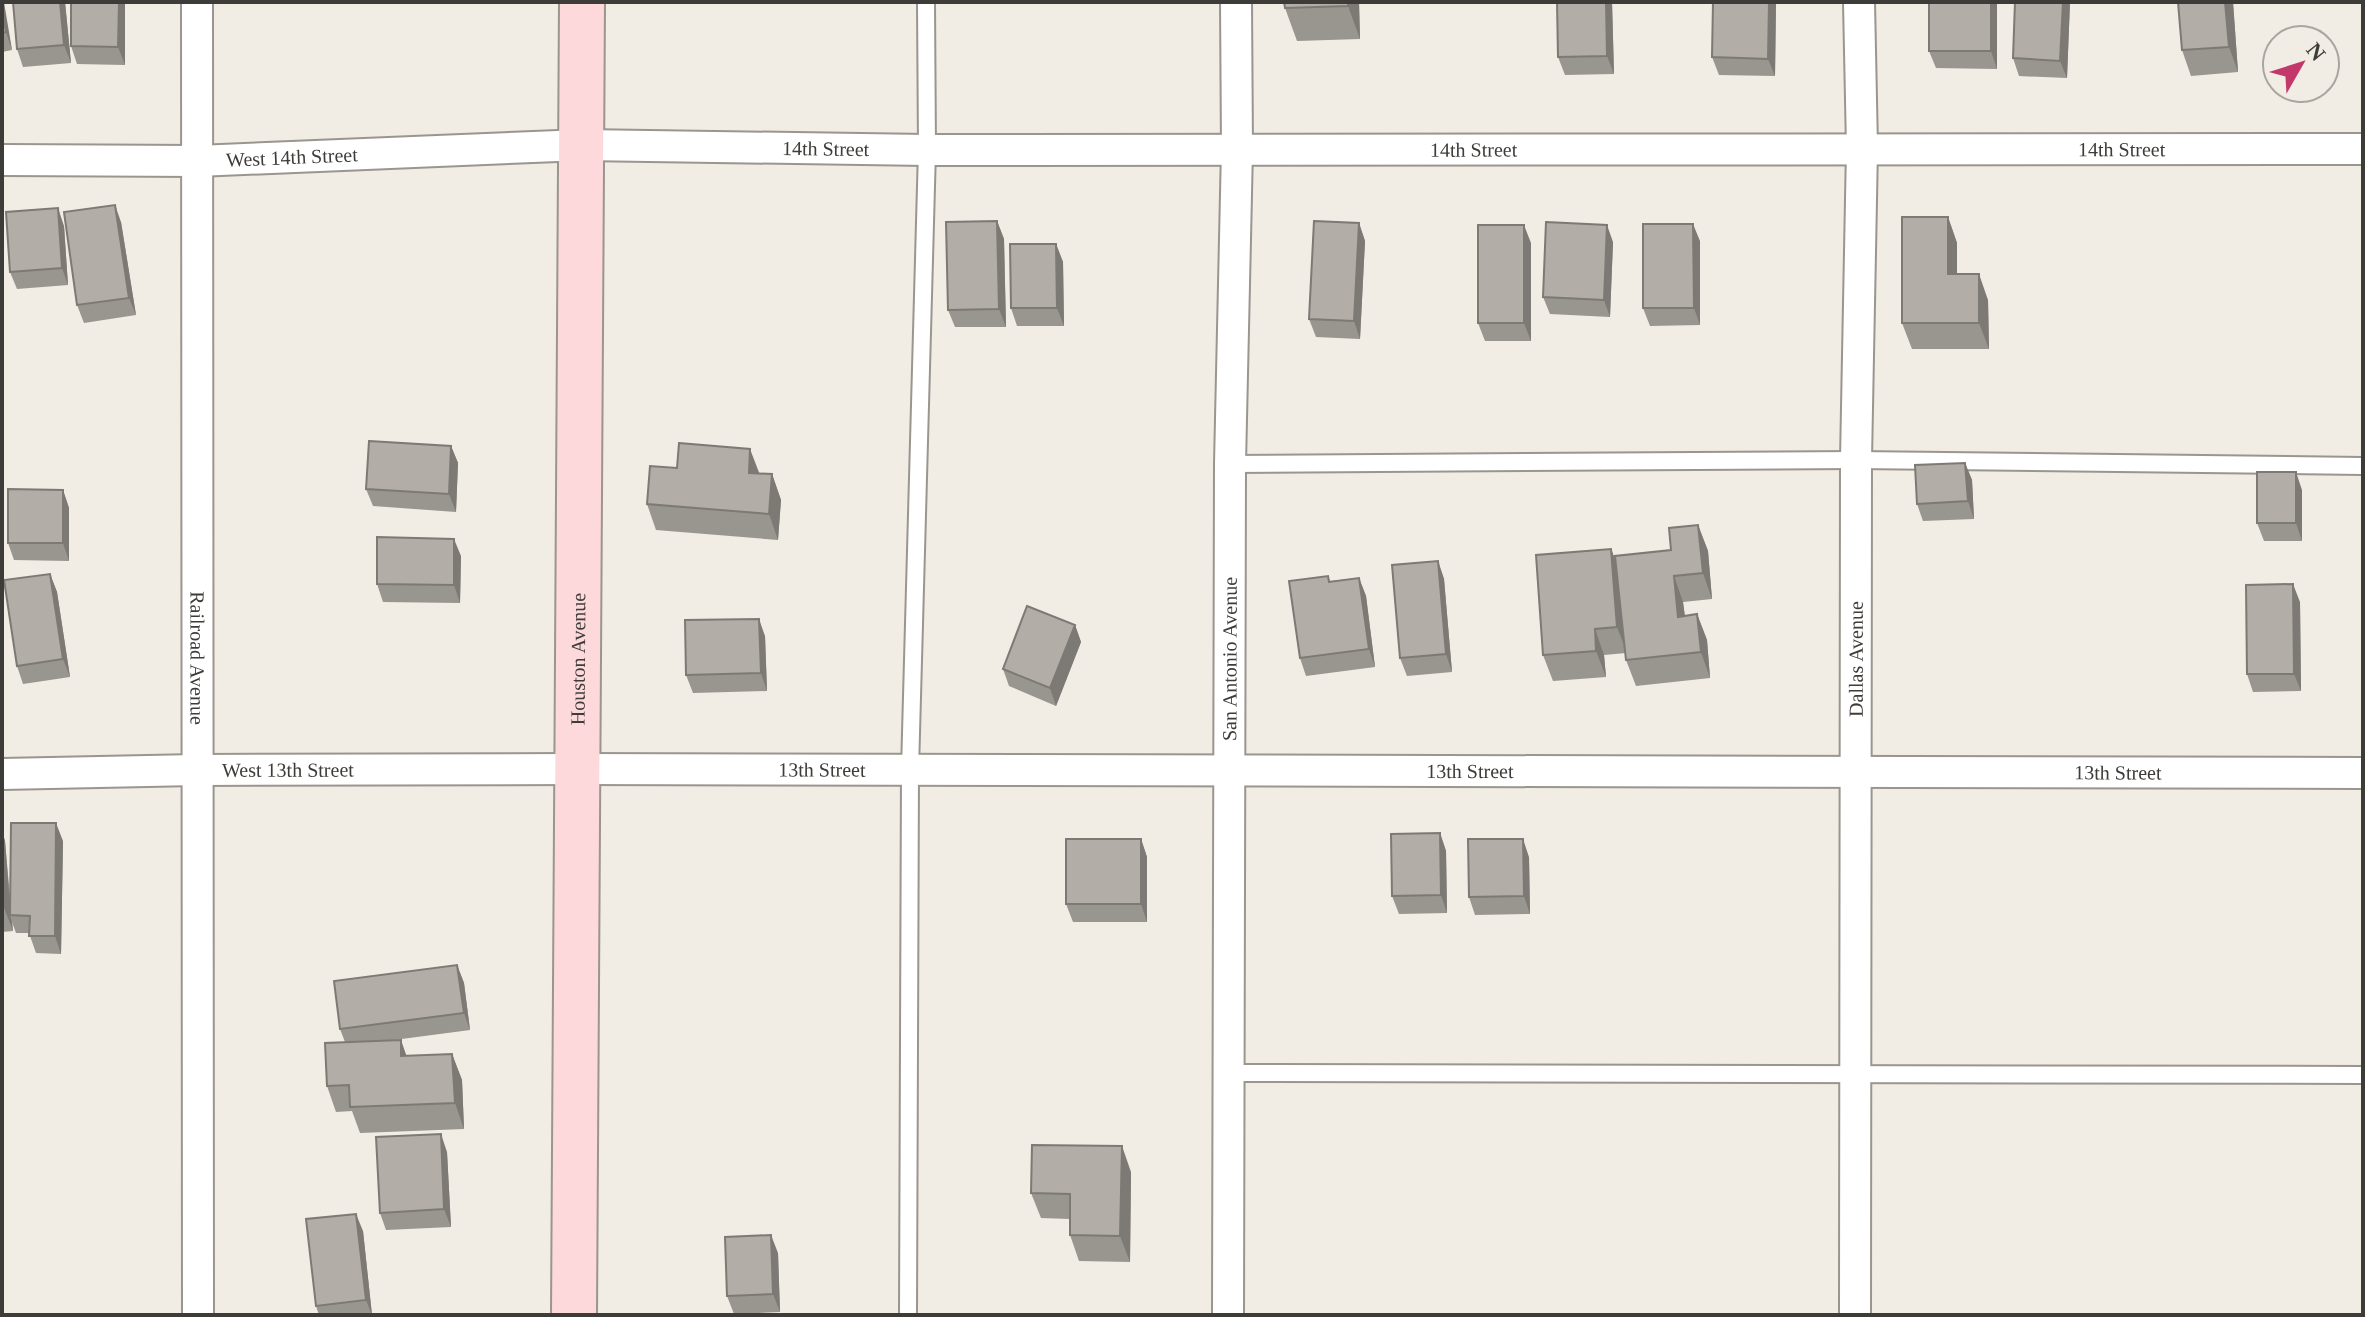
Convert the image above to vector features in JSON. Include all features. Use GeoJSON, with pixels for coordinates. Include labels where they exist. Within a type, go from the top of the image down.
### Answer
{"type":"FeatureCollection","features":[{"type":"Feature","properties":{"kind":"main road","name":"Houston Avenue"},"geometry":{"type":"LineString","coordinates":[[574,1315],[582,2]]}},
{"type":"Feature","properties":{"kind":"street","name":"Railroad Avenue"},"geometry":{"type":"LineString","coordinates":[[197,2],[198,1315]]}},
{"type":"Feature","properties":{"kind":"street","name":"San Antonio Avenue"},"geometry":{"type":"LineString","coordinates":[[1228,1315],[1230,464],[1237,149],[1236,2]]}},
{"type":"Feature","properties":{"kind":"street","name":"Dallas Avenue"},"geometry":{"type":"LineString","coordinates":[[1855,1315],[1856,460],[1862,148],[1859,2]]}},
{"type":"Feature","properties":{"kind":"street","name":"West 14th Street"},"geometry":{"type":"LineString","coordinates":[[2,160],[197,161],[583,145]]}},
{"type":"Feature","properties":{"kind":"street","name":"14th Street"},"geometry":{"type":"LineString","coordinates":[[583,145],[927,150],[2363,149]]}},
{"type":"Feature","properties":{"kind":"street","name":"13th Street"},"geometry":{"type":"LineString","coordinates":[[576,769],[2363,773]]}},
{"type":"Feature","properties":{"kind":"street","name":"West 13th Street"},"geometry":{"type":"LineString","coordinates":[[2,774],[576,769]]}},
{"type":"Feature","properties":{"kind":"lane"},"geometry":{"type":"LineString","coordinates":[[908,1315],[910,770],[927,150],[926,2]]}},
{"type":"Feature","properties":{"kind":"lane"},"geometry":{"type":"LineString","coordinates":[[1230,464],[1856,460],[2363,466]]}},
{"type":"Feature","properties":{"kind":"lane"},"geometry":{"type":"LineString","coordinates":[[1229,1073],[2363,1075]]}},
{"type":"Feature","properties":{"kind":"building"},"geometry":{"type":"Polygon","coordinates":[[[13,2],[60,2],[64,45],[17,49],[13,2]]]}},
{"type":"Feature","properties":{"kind":"building"},"geometry":{"type":"Polygon","coordinates":[[[71,2],[119,2],[118,47],[71,46],[71,2]]]}},
{"type":"Feature","properties":{"kind":"building"},"geometry":{"type":"Polygon","coordinates":[[[1284,2],[1348,2],[1348,6],[1285,8],[1284,2]]]}},
{"type":"Feature","properties":{"kind":"building"},"geometry":{"type":"Polygon","coordinates":[[[1557,2],[1606,2],[1607,56],[1558,57],[1557,2]]]}},
{"type":"Feature","properties":{"kind":"building"},"geometry":{"type":"Polygon","coordinates":[[[1713,2],[1769,2],[1768,59],[1712,57],[1713,2]]]}},
{"type":"Feature","properties":{"kind":"building"},"geometry":{"type":"Polygon","coordinates":[[[1929,2],[1991,2],[1991,51],[1929,51],[1929,2]]]}},
{"type":"Feature","properties":{"kind":"building"},"geometry":{"type":"Polygon","coordinates":[[[2015,2],[2063,2],[2060,61],[2013,58],[2015,2]]]}},
{"type":"Feature","properties":{"kind":"building"},"geometry":{"type":"Polygon","coordinates":[[[2178,2],[2225,2],[2229,47],[2182,50],[2178,2]]]}},
{"type":"Feature","properties":{"kind":"building"},"geometry":{"type":"Polygon","coordinates":[[[2,10],[6,32],[2,33],[2,10]]]}},
{"type":"Feature","properties":{"kind":"building"},"geometry":{"type":"Polygon","coordinates":[[[115,205],[129,298],[77,305],[64,212],[115,205]]]}},
{"type":"Feature","properties":{"kind":"building"},"geometry":{"type":"Polygon","coordinates":[[[58,208],[62,268],[10,272],[6,212],[58,208]]]}},
{"type":"Feature","properties":{"kind":"building"},"geometry":{"type":"Polygon","coordinates":[[[1902,217],[1948,217],[1948,274],[1979,274],[1979,323],[1902,323],[1902,217]]]}},
{"type":"Feature","properties":{"kind":"building"},"geometry":{"type":"Polygon","coordinates":[[[997,221],[999,309],[948,310],[946,222],[997,221]]]}},
{"type":"Feature","properties":{"kind":"building"},"geometry":{"type":"Polygon","coordinates":[[[1314,221],[1359,223],[1354,321],[1309,319],[1314,221]]]}},
{"type":"Feature","properties":{"kind":"building"},"geometry":{"type":"Polygon","coordinates":[[[1546,222],[1607,225],[1604,300],[1543,297],[1546,222]]]}},
{"type":"Feature","properties":{"kind":"building"},"geometry":{"type":"Polygon","coordinates":[[[1643,224],[1693,224],[1694,308],[1643,308],[1643,224]]]}},
{"type":"Feature","properties":{"kind":"building"},"geometry":{"type":"Polygon","coordinates":[[[1478,225],[1524,225],[1524,323],[1478,323],[1478,225]]]}},
{"type":"Feature","properties":{"kind":"building"},"geometry":{"type":"Polygon","coordinates":[[[1010,244],[1056,244],[1057,308],[1011,308],[1010,244]]]}},
{"type":"Feature","properties":{"kind":"building"},"geometry":{"type":"Polygon","coordinates":[[[369,441],[451,446],[449,494],[366,489],[369,441]]]}},
{"type":"Feature","properties":{"kind":"building"},"geometry":{"type":"Polygon","coordinates":[[[679,443],[750,449],[749,473],[772,474],[769,514],[647,504],[650,466],[677,468],[679,443]]]}},
{"type":"Feature","properties":{"kind":"building"},"geometry":{"type":"Polygon","coordinates":[[[1965,463],[1968,501],[1917,504],[1915,465],[1965,463]]]}},
{"type":"Feature","properties":{"kind":"building"},"geometry":{"type":"Polygon","coordinates":[[[2257,472],[2296,472],[2296,523],[2257,523],[2257,472]]]}},
{"type":"Feature","properties":{"kind":"building"},"geometry":{"type":"Polygon","coordinates":[[[8,489],[63,490],[63,543],[8,543],[8,489]]]}},
{"type":"Feature","properties":{"kind":"building"},"geometry":{"type":"Polygon","coordinates":[[[1698,525],[1703,573],[1674,576],[1678,617],[1697,614],[1701,652],[1626,660],[1615,556],[1671,550],[1669,528],[1698,525]]]}},
{"type":"Feature","properties":{"kind":"building"},"geometry":{"type":"Polygon","coordinates":[[[377,537],[454,539],[454,585],[377,584],[377,537]]]}},
{"type":"Feature","properties":{"kind":"building"},"geometry":{"type":"Polygon","coordinates":[[[1611,549],[1617,627],[1595,629],[1596,651],[1543,655],[1536,555],[1611,549]]]}},
{"type":"Feature","properties":{"kind":"building"},"geometry":{"type":"Polygon","coordinates":[[[1438,561],[1446,654],[1400,658],[1392,565],[1438,561]]]}},
{"type":"Feature","properties":{"kind":"building"},"geometry":{"type":"Polygon","coordinates":[[[50,574],[63,659],[17,666],[4,580],[50,574]]]}},
{"type":"Feature","properties":{"kind":"building"},"geometry":{"type":"Polygon","coordinates":[[[1328,576],[1329,582],[1359,578],[1369,649],[1300,658],[1289,581],[1328,576]]]}},
{"type":"Feature","properties":{"kind":"building"},"geometry":{"type":"Polygon","coordinates":[[[2293,584],[2294,674],[2247,674],[2246,585],[2293,584]]]}},
{"type":"Feature","properties":{"kind":"building"},"geometry":{"type":"Polygon","coordinates":[[[1027,606],[1075,625],[1050,688],[1003,669],[1027,606]]]}},
{"type":"Feature","properties":{"kind":"building"},"geometry":{"type":"Polygon","coordinates":[[[759,619],[761,673],[686,675],[685,620],[759,619]]]}},
{"type":"Feature","properties":{"kind":"building"},"geometry":{"type":"Polygon","coordinates":[[[11,823],[56,823],[55,936],[29,936],[30,916],[10,915],[11,823]]]}},
{"type":"Feature","properties":{"kind":"building"},"geometry":{"type":"Polygon","coordinates":[[[1440,833],[1441,895],[1392,896],[1391,834],[1440,833]]]}},
{"type":"Feature","properties":{"kind":"building"},"geometry":{"type":"Polygon","coordinates":[[[1066,839],[1141,839],[1141,904],[1066,904],[1066,839]]]}},
{"type":"Feature","properties":{"kind":"building"},"geometry":{"type":"Polygon","coordinates":[[[1468,839],[1523,839],[1524,896],[1469,897],[1468,839]]]}},
{"type":"Feature","properties":{"kind":"building"},"geometry":{"type":"Polygon","coordinates":[[[457,965],[464,1013],[340,1029],[334,981],[457,965]]]}},
{"type":"Feature","properties":{"kind":"building"},"geometry":{"type":"Polygon","coordinates":[[[401,1040],[401,1056],[452,1054],[455,1103],[350,1107],[349,1085],[327,1086],[325,1043],[401,1040]]]}},
{"type":"Feature","properties":{"kind":"building"},"geometry":{"type":"Polygon","coordinates":[[[441,1134],[444,1209],[380,1213],[376,1137],[441,1134]]]}},
{"type":"Feature","properties":{"kind":"building"},"geometry":{"type":"Polygon","coordinates":[[[1032,1145],[1122,1146],[1120,1236],[1070,1235],[1070,1194],[1031,1193],[1032,1145]]]}},
{"type":"Feature","properties":{"kind":"building"},"geometry":{"type":"Polygon","coordinates":[[[356,1214],[366,1300],[316,1306],[306,1219],[356,1214]]]}},
{"type":"Feature","properties":{"kind":"building"},"geometry":{"type":"Polygon","coordinates":[[[771,1235],[773,1294],[727,1296],[725,1237],[771,1235]]]}}]}
